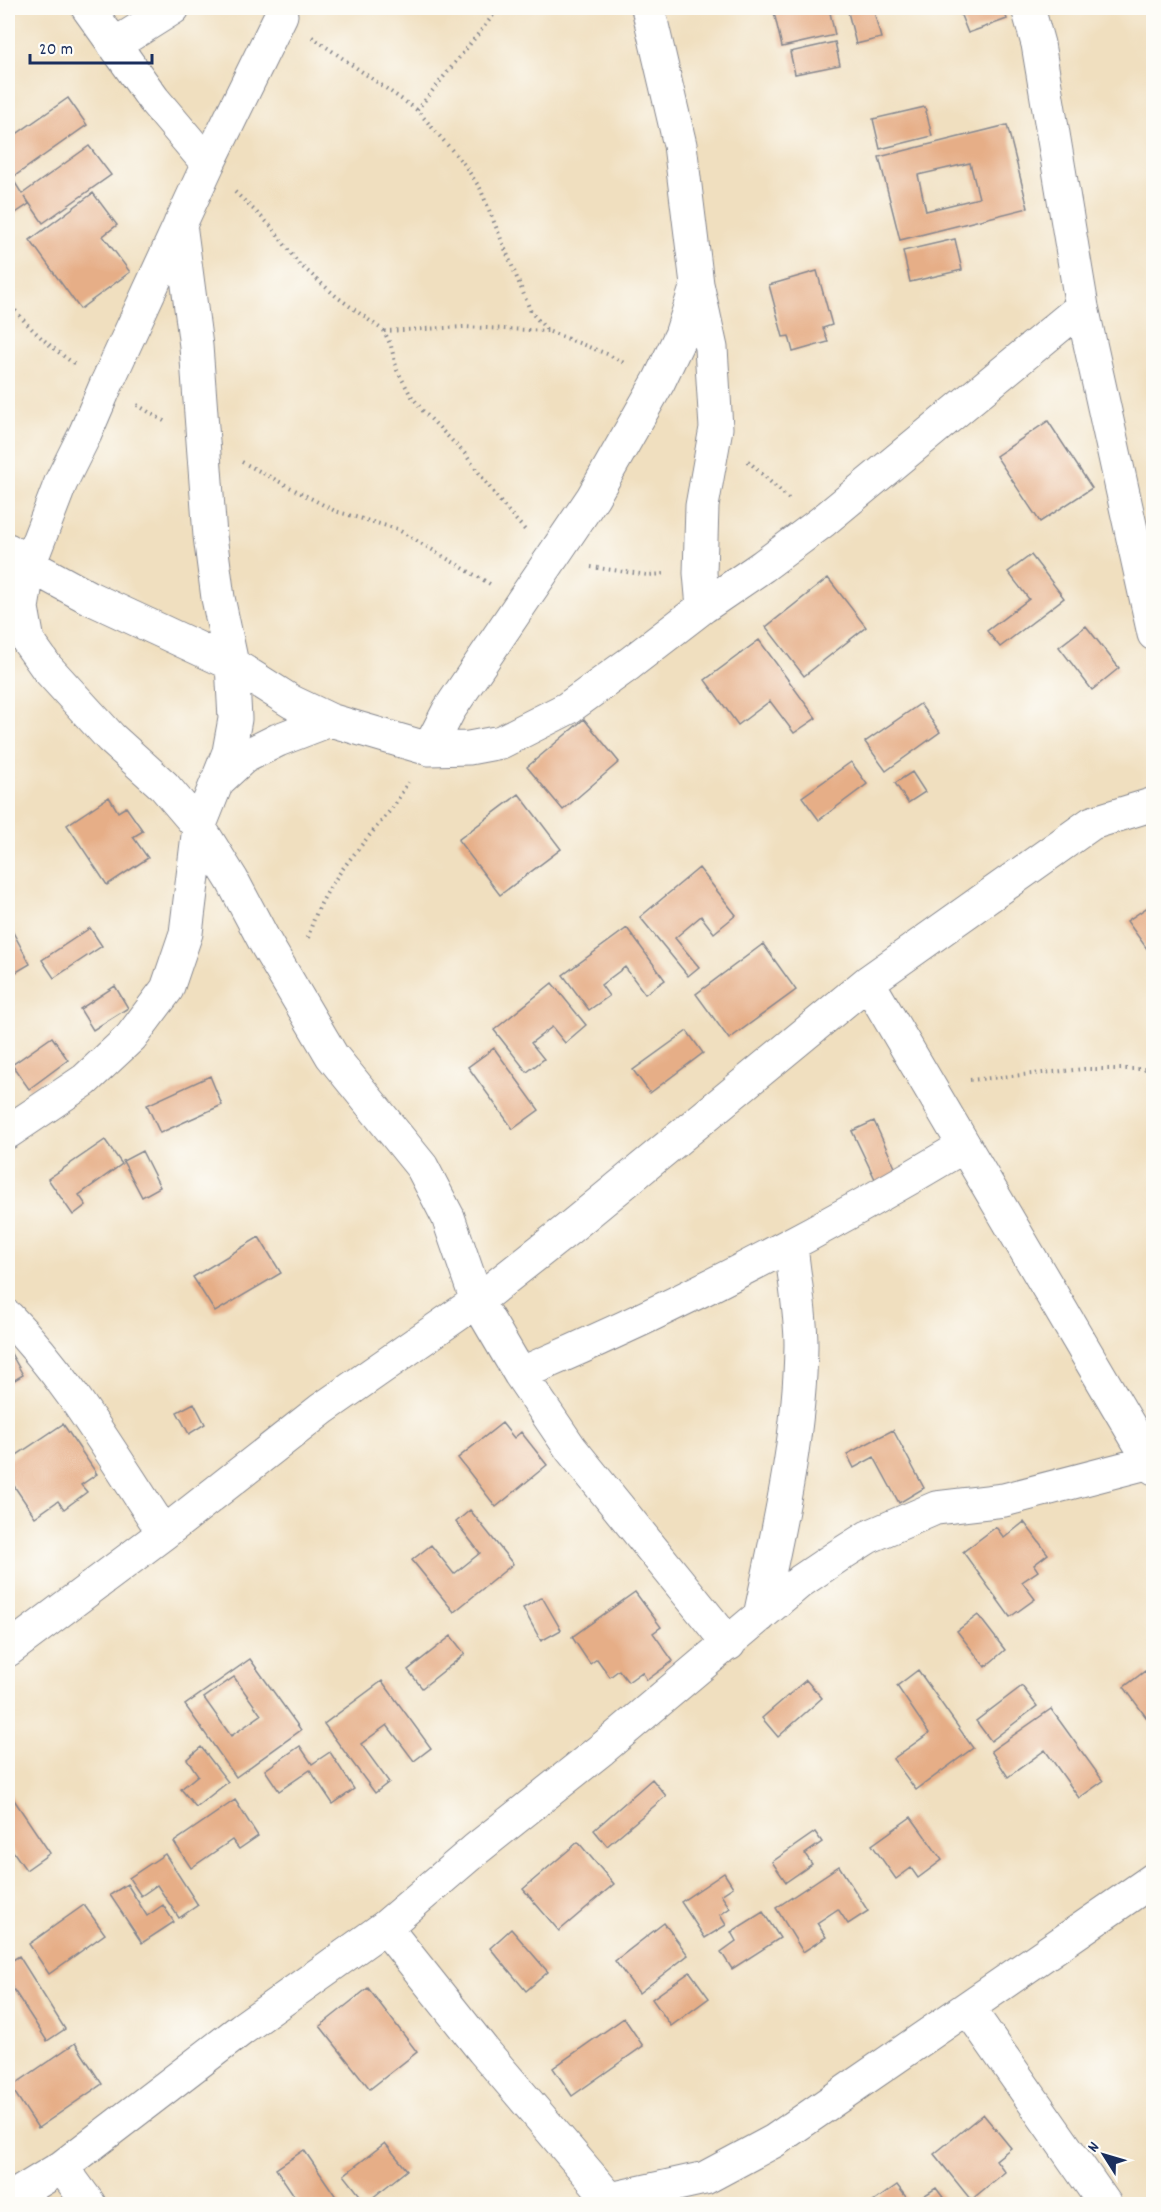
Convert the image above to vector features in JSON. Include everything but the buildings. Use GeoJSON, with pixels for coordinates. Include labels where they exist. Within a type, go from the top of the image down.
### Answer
{"type":"FeatureCollection","features":[{"type":"Feature","properties":{"kind":"street"},"geometry":{"type":"LineString","coordinates":[[88,8],[161,109],[208,164]]}},
{"type":"Feature","properties":{"kind":"street"},"geometry":{"type":"LineString","coordinates":[[114,45],[173,8]]}},
{"type":"Feature","properties":{"kind":"street"},"geometry":{"type":"LineString","coordinates":[[648,8],[680,145],[698,284],[711,348],[716,428],[702,506],[700,573],[703,607]]}},
{"type":"Feature","properties":{"kind":"street"},"geometry":{"type":"LineString","coordinates":[[1028,8],[1038,44],[1082,307],[1154,634]]}},
{"type":"Feature","properties":{"kind":"street"},"geometry":{"type":"LineString","coordinates":[[281,15],[180,224],[86,434],[18,557],[22,608],[28,641],[47,668],[111,738],[164,786],[199,827],[232,880],[266,944],[332,1056],[422,1167],[448,1216],[477,1301],[520,1374],[572,1449],[729,1644]]}},
{"type":"Feature","properties":{"kind":"street"},"geometry":{"type":"LineString","coordinates":[[8,1132],[85,1080],[131,1037],[168,990],[186,933],[199,827],[229,752],[235,719],[232,664],[218,598],[210,536],[196,346],[180,224]]}},
{"type":"Feature","properties":{"kind":"street"},"geometry":{"type":"LineString","coordinates":[[429,749],[449,710],[593,497],[659,381],[681,335],[698,284]]}},
{"type":"Feature","properties":{"kind":"street"},"geometry":{"type":"LineString","coordinates":[[18,557],[133,619],[232,664],[292,702],[330,720],[429,749],[469,748],[501,742],[568,708],[822,522],[1082,307]]}},
{"type":"Feature","properties":{"kind":"street"},"geometry":{"type":"LineString","coordinates":[[218,781],[244,757],[278,740],[330,720]]}},
{"type":"Feature","properties":{"kind":"street"},"geometry":{"type":"LineString","coordinates":[[8,1650],[164,1533],[322,1409],[477,1301],[567,1230],[868,982],[1092,824],[1154,804]]}},
{"type":"Feature","properties":{"kind":"street"},"geometry":{"type":"LineString","coordinates":[[8,2200],[62,2167],[242,2030],[385,1927],[475,1850],[729,1644],[801,1581],[868,1537],[936,1508],[1004,1500],[1152,1465],[868,982]]}},
{"type":"Feature","properties":{"kind":"street"},"geometry":{"type":"LineString","coordinates":[[520,1374],[593,1343],[791,1245],[885,1194],[964,1146]]}},
{"type":"Feature","properties":{"kind":"street"},"geometry":{"type":"LineString","coordinates":[[760,1616],[782,1517],[794,1434],[801,1344],[791,1245]]}},
{"type":"Feature","properties":{"kind":"street"},"geometry":{"type":"LineString","coordinates":[[8,1317],[33,1342],[70,1391],[164,1533]]}},
{"type":"Feature","properties":{"kind":"street"},"geometry":{"type":"LineString","coordinates":[[385,1927],[512,2086],[612,2202],[705,2178],[774,2141],[1154,1880]]}},
{"type":"Feature","properties":{"kind":"street"},"geometry":{"type":"LineString","coordinates":[[968,2008],[1105,2205]]}},
{"type":"Feature","properties":{"kind":"street"},"geometry":{"type":"LineString","coordinates":[[62,2167],[89,2205]]}},
{"type":"Feature","properties":{"kind":"path"},"geometry":{"type":"LineString","coordinates":[[417,110],[499,8]]}},
{"type":"Feature","properties":{"kind":"path"},"geometry":{"type":"LineString","coordinates":[[281,15],[417,110],[463,163],[480,188],[531,312],[548,331]]}},
{"type":"Feature","properties":{"kind":"path"},"geometry":{"type":"LineString","coordinates":[[208,164],[271,226],[298,263],[337,297],[384,332],[391,346],[397,370],[423,411],[465,454],[502,504],[524,529],[555,553],[603,570],[648,575],[700,573]]}},
{"type":"Feature","properties":{"kind":"path"},"geometry":{"type":"LineString","coordinates":[[8,301],[19,316],[58,352],[171,425],[203,439],[268,477],[335,511],[397,529],[475,574],[521,604]]}},
{"type":"Feature","properties":{"kind":"path"},"geometry":{"type":"LineString","coordinates":[[384,332],[464,327],[548,331],[608,354],[659,381]]}},
{"type":"Feature","properties":{"kind":"path"},"geometry":{"type":"LineString","coordinates":[[716,428],[780,491],[822,522]]}},
{"type":"Feature","properties":{"kind":"path"},"geometry":{"type":"LineString","coordinates":[[307,944],[321,900],[353,854],[389,812],[429,749]]}},
{"type":"Feature","properties":{"kind":"path"},"geometry":{"type":"LineString","coordinates":[[928,1084],[1084,1069],[1154,1069]]}}]}
